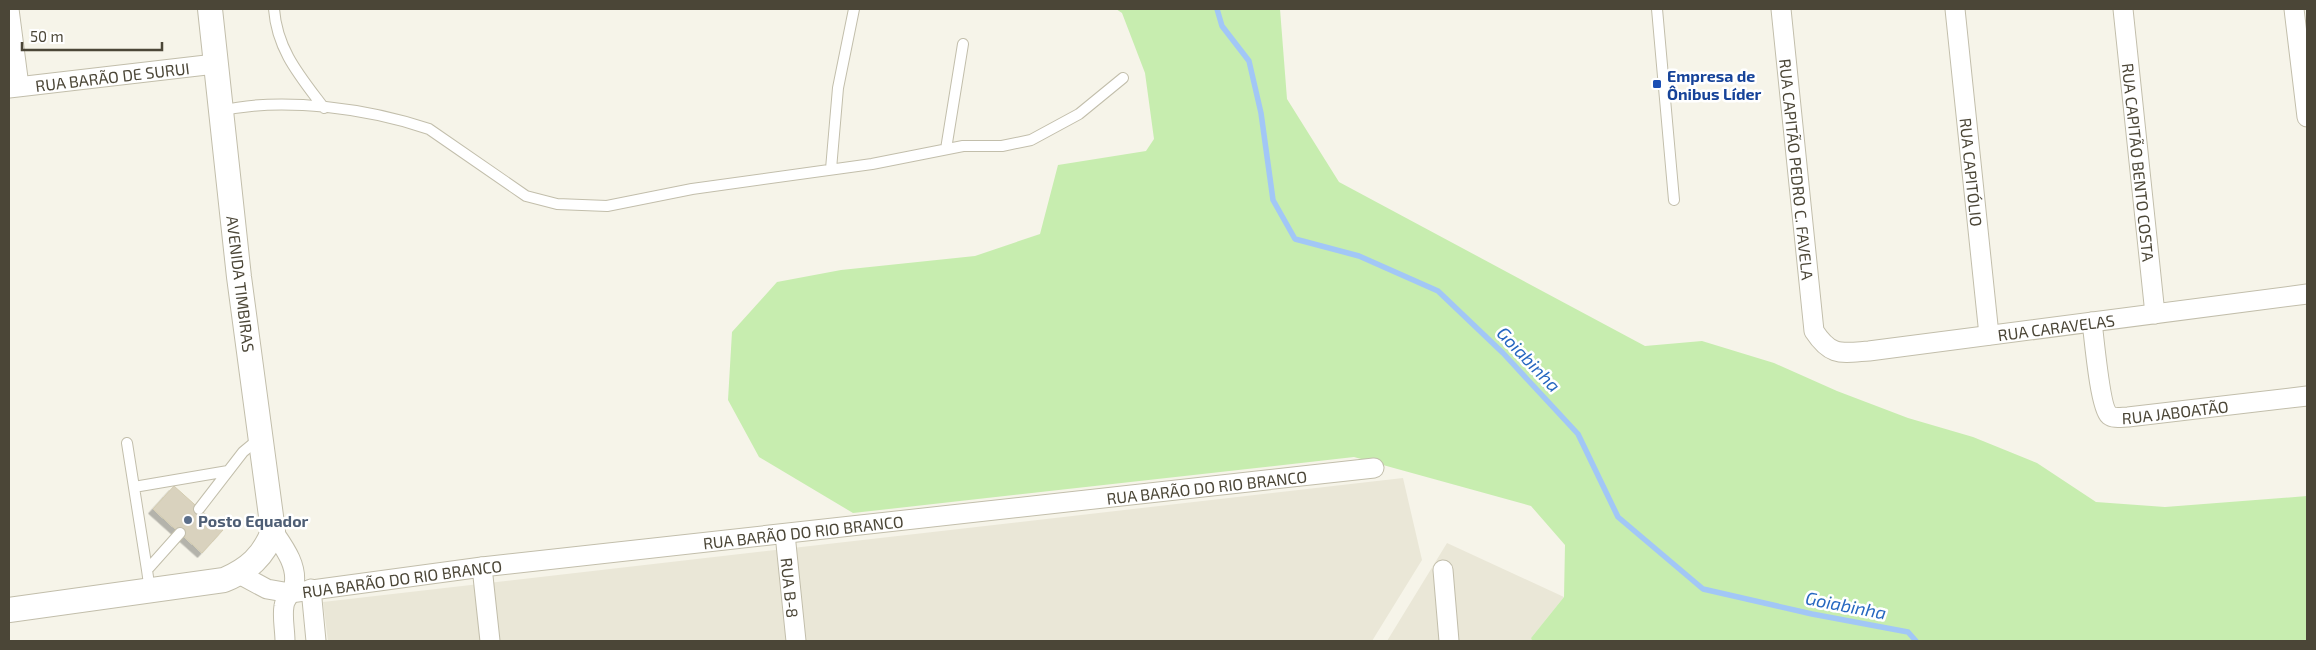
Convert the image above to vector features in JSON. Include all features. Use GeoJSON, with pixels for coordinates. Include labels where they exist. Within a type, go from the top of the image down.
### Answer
{"type":"FeatureCollection","features":[{"type":"Feature","properties":{"kind":"street"},"geometry":{"type":"LineString","coordinates":[[9,9],[14,87]]}},
{"type":"Feature","properties":{"kind":"street","name":"AVENIDA TIMBIRAS"},"geometry":{"type":"LineString","coordinates":[[210,9],[239,277],[272,531]]}},
{"type":"Feature","properties":{"kind":"street","name":"RUA CAPITÃO PEDRO C. FAVELA"},"geometry":{"type":"LineString","coordinates":[[1781,9],[1814,331]]}},
{"type":"Feature","properties":{"kind":"street","name":"RUA CAPITÓLIO"},"geometry":{"type":"LineString","coordinates":[[1954,9],[1989,334]]}},
{"type":"Feature","properties":{"kind":"street","name":"RUA CAPITÃO BENTO COSTA"},"geometry":{"type":"LineString","coordinates":[[2123,9],[2155,314]]}},
{"type":"Feature","properties":{"kind":"street"},"geometry":{"type":"LineString","coordinates":[[2294,9],[2307,117]]}},
{"type":"Feature","properties":{"kind":"street","name":"RUA BARÃO DE SURUI"},"geometry":{"type":"LineString","coordinates":[[14,87],[215,64]]}},
{"type":"Feature","properties":{"kind":"street","name":"RUA CARAVELAS"},"geometry":{"type":"LineString","coordinates":[[1814,331],[1823,344],[1838,354],[2307,294]]}},
{"type":"Feature","properties":{"kind":"street","name":"RUA JABOATÃO"},"geometry":{"type":"LineString","coordinates":[[2092,322],[2102,401],[2107,414],[2112,417],[2128,417],[2307,396]]}},
{"type":"Feature","properties":{"kind":"street","name":"RUA BARÃO DO RIO BRANCO"},"geometry":{"type":"LineString","coordinates":[[239,574],[267,589],[290,593],[482,567],[1374,468]]}},
{"type":"Feature","properties":{"kind":"street"},"geometry":{"type":"LineString","coordinates":[[9,610],[148,580],[224,580],[239,574],[251,566],[268,544],[272,531]]}},
{"type":"Feature","properties":{"kind":"street"},"geometry":{"type":"LineString","coordinates":[[272,531],[290,558],[294,577],[294,586],[284,606],[285,641]]}},
{"type":"Feature","properties":{"kind":"street","name":"RUA B-8"},"geometry":{"type":"LineString","coordinates":[[785,534],[796,641]]}},
{"type":"Feature","properties":{"kind":"street"},"geometry":{"type":"LineString","coordinates":[[482,567],[490,641]]}},
{"type":"Feature","properties":{"kind":"street"},"geometry":{"type":"LineString","coordinates":[[1443,570],[1449,641]]}},
{"type":"Feature","properties":{"kind":"street"},"geometry":{"type":"LineString","coordinates":[[311,589],[316,641]]}},
{"type":"Feature","properties":{"kind":"lane"},"geometry":{"type":"LineString","coordinates":[[274,9],[275,28],[292,67],[324,108]]}},
{"type":"Feature","properties":{"kind":"lane"},"geometry":{"type":"LineString","coordinates":[[831,169],[838,88],[854,9]]}},
{"type":"Feature","properties":{"kind":"lane"},"geometry":{"type":"LineString","coordinates":[[1657,9],[1674,200]]}},
{"type":"Feature","properties":{"kind":"lane"},"geometry":{"type":"LineString","coordinates":[[946,149],[962,44]]}},
{"type":"Feature","properties":{"kind":"lane"},"geometry":{"type":"LineString","coordinates":[[220,112],[276,104],[324,108],[413,124],[429,129],[526,196],[557,204],[607,206],[692,189],[831,169],[946,149],[1002,146],[1031,140],[1079,114],[1123,78]]}},
{"type":"Feature","properties":{"kind":"lane"},"geometry":{"type":"LineString","coordinates":[[199,509],[243,452],[261,438]]}},
{"type":"Feature","properties":{"kind":"lane"},"geometry":{"type":"LineString","coordinates":[[127,443],[148,580]]}},
{"type":"Feature","properties":{"kind":"lane"},"geometry":{"type":"LineString","coordinates":[[134,487],[228,471]]}},
{"type":"Feature","properties":{"kind":"lane"},"geometry":{"type":"LineString","coordinates":[[148,580],[180,533]]}},
{"type":"Feature","properties":{"kind":"shaded area"},"geometry":{"type":"Polygon","coordinates":[[[1403,478],[1422,560],[1372,641],[328,641],[323,602],[1403,478]]]}},
{"type":"Feature","properties":{"kind":"shaded area"},"geometry":{"type":"Polygon","coordinates":[[[1447,543],[1564,597],[1531,638],[1532,641],[1387,641],[1447,543]]]}},
{"type":"Feature","properties":{"kind":"green space"},"geometry":{"type":"Polygon","coordinates":[[[1116,9],[1280,9],[1287,99],[1339,182],[1645,346],[1702,341],[1774,363],[1837,391],[1908,418],[1973,437],[2037,463],[2096,502],[2165,507],[2307,496],[2307,641],[1532,641],[1531,638],[1564,597],[1565,545],[1531,506],[1354,457],[853,513],[759,457],[728,400],[732,332],[777,282],[841,270],[975,256],[1040,234],[1058,165],[1146,151],[1154,139],[1145,73],[1122,13],[1116,9]]]}},
{"type":"Feature","properties":{"kind":"building","name":"Posto Equador"},"geometry":{"type":"Polygon","coordinates":[[[174,486],[223,530],[202,553],[153,509],[174,486]]]}},
{"type":"Feature","properties":{"kind":"waterway","name":"Goiabinha"},"geometry":{"type":"LineString","coordinates":[[1217,9],[1222,26],[1249,61],[1261,113],[1273,200],[1295,239],[1359,256],[1438,291],[1503,353],[1578,434],[1618,517],[1703,589],[1812,614],[1908,632],[1916,641]]}},
{"type":"Feature","properties":{"kind":"place","name":"Empresa de Ônibus Líder"},"geometry":{"type":"Point","coordinates":[1657,84]}},
{"type":"Feature","properties":{"kind":"place","name":"Posto Equador"},"geometry":{"type":"Point","coordinates":[188,520]}}]}
